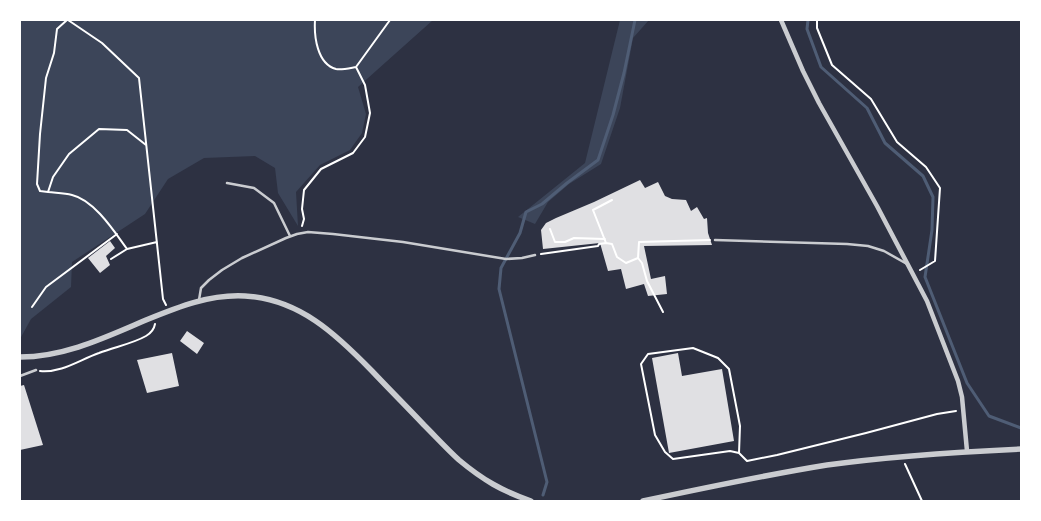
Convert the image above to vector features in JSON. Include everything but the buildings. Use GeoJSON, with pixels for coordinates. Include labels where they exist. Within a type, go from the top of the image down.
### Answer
{"type":"FeatureCollection","features":[{"type":"Feature","properties":{"kind":"street"},"geometry":{"type":"LineString","coordinates":[[781,20],[819,103],[928,301],[958,381],[962,397],[967,451]]}},
{"type":"Feature","properties":{"kind":"street"},"geometry":{"type":"LineString","coordinates":[[20,357],[52,354],[80,346],[198,301],[220,297],[245,296],[268,299],[288,305],[328,329],[352,350],[458,459],[491,484],[531,501]]}},
{"type":"Feature","properties":{"kind":"street"},"geometry":{"type":"LineString","coordinates":[[643,501],[774,474],[835,464],[904,456],[1021,449]]}},
{"type":"Feature","properties":{"kind":"lane"},"geometry":{"type":"LineString","coordinates":[[226,183],[254,188],[274,202],[290,236]]}},
{"type":"Feature","properties":{"kind":"lane"},"geometry":{"type":"LineString","coordinates":[[198,301],[201,288],[209,280],[242,258],[290,236],[308,232],[403,242],[506,259],[535,255]]}},
{"type":"Feature","properties":{"kind":"lane"},"geometry":{"type":"LineString","coordinates":[[715,240],[868,246],[884,251],[908,265]]}},
{"type":"Feature","properties":{"kind":"lane"},"geometry":{"type":"LineString","coordinates":[[20,376],[36,370]]}},
{"type":"Feature","properties":{"kind":"path"},"geometry":{"type":"LineString","coordinates":[[127,249],[111,226],[90,204],[73,195],[40,191],[37,184],[46,78],[54,53],[57,29],[68,20],[102,43],[139,78],[164,299],[168,311]]}},
{"type":"Feature","properties":{"kind":"path"},"geometry":{"type":"LineString","coordinates":[[315,20],[314,32],[319,53],[328,64],[336,68],[348,69],[356,67],[390,20]]}},
{"type":"Feature","properties":{"kind":"path"},"geometry":{"type":"LineString","coordinates":[[817,20],[817,28],[832,65],[870,99],[897,142],[926,167],[940,188],[935,261],[914,274]]}},
{"type":"Feature","properties":{"kind":"path"},"geometry":{"type":"LineString","coordinates":[[301,233],[304,219],[302,209],[304,190],[321,169],[353,153],[365,137],[370,113],[365,85],[356,67]]}},
{"type":"Feature","properties":{"kind":"path"},"geometry":{"type":"LineString","coordinates":[[48,192],[53,177],[68,154],[99,129],[127,130],[146,145]]}},
{"type":"Feature","properties":{"kind":"path"},"geometry":{"type":"LineString","coordinates":[[606,243],[593,210],[612,200]]}},
{"type":"Feature","properties":{"kind":"path"},"geometry":{"type":"LineString","coordinates":[[550,229],[555,242],[565,242],[574,238],[605,239]]}},
{"type":"Feature","properties":{"kind":"path"},"geometry":{"type":"LineString","coordinates":[[32,307],[46,287],[117,234]]}},
{"type":"Feature","properties":{"kind":"path"},"geometry":{"type":"LineString","coordinates":[[663,312],[647,280],[642,263],[638,258],[639,242],[715,240]]}},
{"type":"Feature","properties":{"kind":"path"},"geometry":{"type":"LineString","coordinates":[[110,259],[127,249],[157,242]]}},
{"type":"Feature","properties":{"kind":"path"},"geometry":{"type":"LineString","coordinates":[[535,255],[598,246],[599,244],[606,243],[612,244],[617,257],[626,263],[638,258]]}},
{"type":"Feature","properties":{"kind":"path"},"geometry":{"type":"LineString","coordinates":[[36,370],[47,371],[68,367],[145,336],[153,330],[155,325],[154,317]]}},
{"type":"Feature","properties":{"kind":"path"},"geometry":{"type":"LineString","coordinates":[[739,453],[740,426],[729,369],[718,358],[693,348],[648,354],[641,364],[655,435],[665,452],[673,459],[730,450],[739,453],[747,461],[754,460],[857,436],[937,414],[963,411]]}},
{"type":"Feature","properties":{"kind":"path"},"geometry":{"type":"LineString","coordinates":[[904,456],[906,467],[922,501]]}},
{"type":"Feature","properties":{"kind":"shaded area"},"geometry":{"type":"Polygon","coordinates":[[[20,20],[433,20],[358,87],[366,114],[362,133],[350,150],[320,165],[296,192],[298,226],[278,193],[275,168],[255,156],[204,158],[168,179],[145,214],[72,262],[71,287],[31,319],[20,339],[20,20]]]}},
{"type":"Feature","properties":{"kind":"shaded area"},"geometry":{"type":"Polygon","coordinates":[[[620,20],[649,20],[633,38],[620,108],[601,164],[569,184],[548,202],[535,224],[518,217],[585,163],[620,20]]]}},
{"type":"Feature","properties":{"kind":"waterway"},"geometry":{"type":"LineString","coordinates":[[543,495],[547,482],[499,289],[501,268],[520,233],[526,212],[542,204],[598,160],[613,115],[635,20]]}},
{"type":"Feature","properties":{"kind":"waterway"},"geometry":{"type":"LineString","coordinates":[[808,20],[807,29],[821,67],[867,108],[885,143],[923,176],[933,197],[932,230],[925,277],[967,383],[989,416],[1021,428]]}}]}
